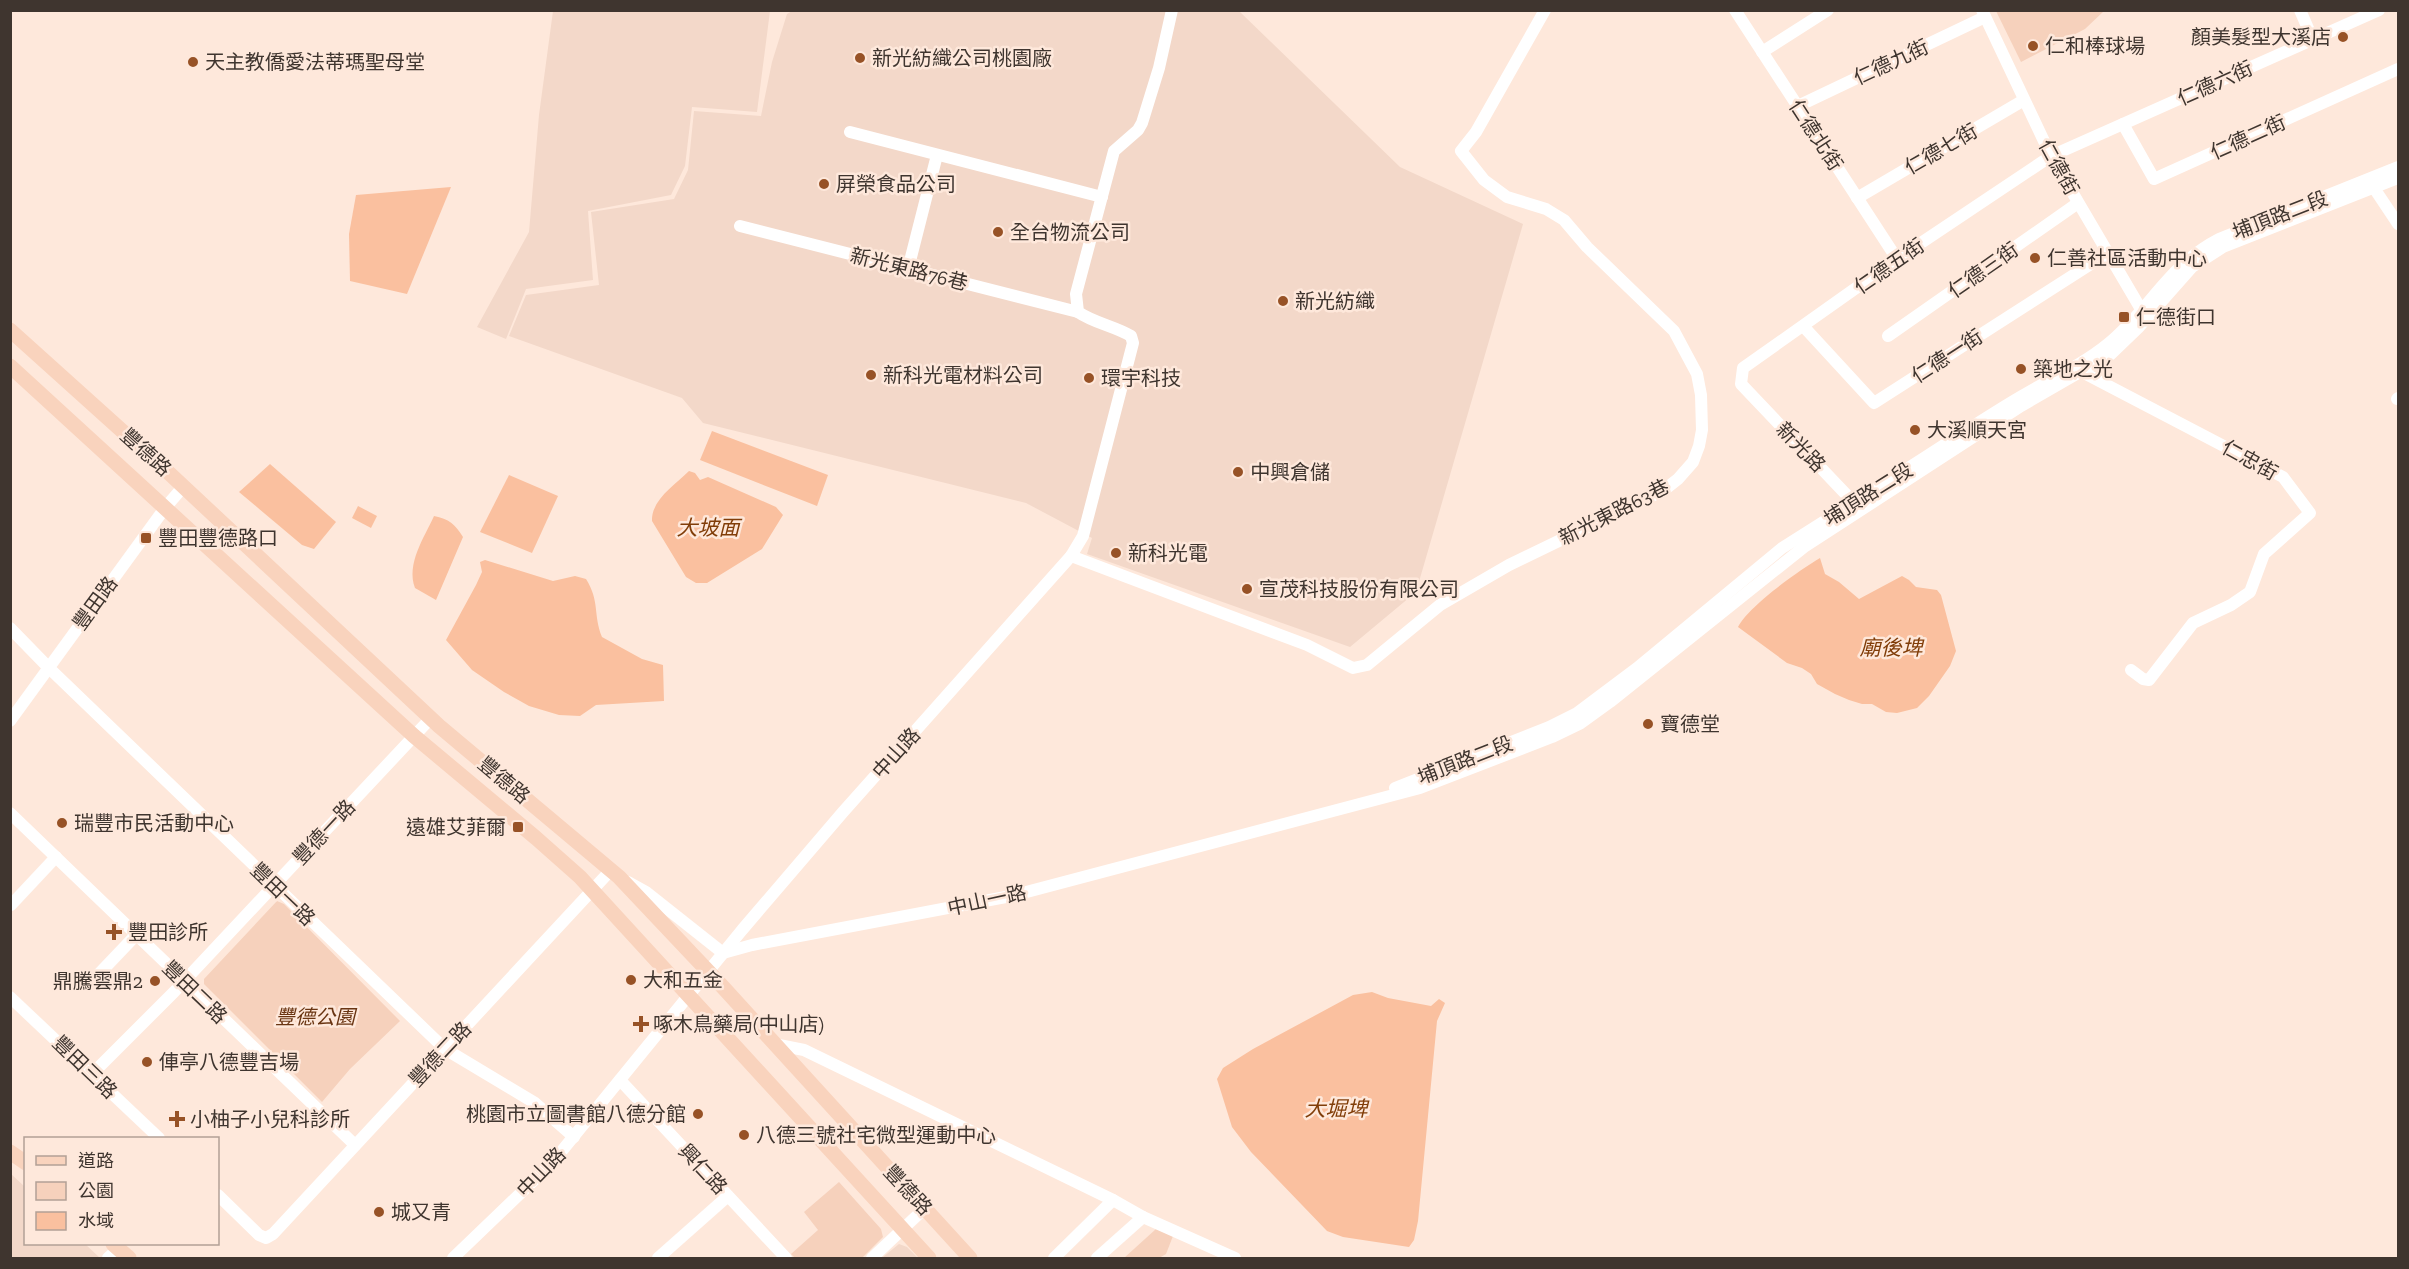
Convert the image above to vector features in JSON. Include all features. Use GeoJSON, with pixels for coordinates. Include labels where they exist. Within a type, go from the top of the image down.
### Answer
{"type":"FeatureCollection","features":[{"type":"Feature","properties":{"kind":"main road","name":"豐德路"},"geometry":{"type":"LineString","coordinates":[[10,330],[431,718],[615,874],[708,971],[970,1258]]}},
{"type":"Feature","properties":{"kind":"main road","name":"豐德路"},"geometry":{"type":"LineString","coordinates":[[10,366],[414,736],[536,838],[592,890],[929,1258]]}},
{"type":"Feature","properties":{"kind":"main road"},"geometry":{"type":"LineString","coordinates":[[10,1152],[24,1162]]}},
{"type":"Feature","properties":{"kind":"street"},"geometry":{"type":"LineString","coordinates":[[1078,312],[1076,294],[1114,151],[1138,130],[1142,123],[1159,68],[1172,10]]}},
{"type":"Feature","properties":{"kind":"street","name":"新光東路63巷"},"geometry":{"type":"LineString","coordinates":[[1071,556],[1308,645],[1353,668],[1366,665],[1440,605],[1509,565],[1664,490],[1678,479],[1693,462],[1700,446],[1702,413],[1697,374],[1674,331],[1587,247],[1564,219],[1546,209],[1507,197],[1484,180],[1461,151],[1476,132],[1545,10]]}},
{"type":"Feature","properties":{"kind":"street","name":"仁德北街"},"geometry":{"type":"LineString","coordinates":[[1735,10],[1897,259]]}},
{"type":"Feature","properties":{"kind":"street"},"geometry":{"type":"LineString","coordinates":[[1762,52],[1828,10]]}},
{"type":"Feature","properties":{"kind":"street"},"geometry":{"type":"LineString","coordinates":[[2300,10],[2313,40]]}},
{"type":"Feature","properties":{"kind":"street","name":"仁德六街"},"geometry":{"type":"LineString","coordinates":[[2051,156],[2379,10]]}},
{"type":"Feature","properties":{"kind":"street","name":"仁德街"},"geometry":{"type":"LineString","coordinates":[[1984,14],[2051,156],[2144,314]]}},
{"type":"Feature","properties":{"kind":"street","name":"仁德九街"},"geometry":{"type":"LineString","coordinates":[[1798,106],[1984,14]]}},
{"type":"Feature","properties":{"kind":"street","name":"仁德二街"},"geometry":{"type":"LineString","coordinates":[[2123,124],[2154,179],[2398,69]]}},
{"type":"Feature","properties":{"kind":"street","name":"仁德七街"},"geometry":{"type":"LineString","coordinates":[[1857,198],[2024,100]]}},
{"type":"Feature","properties":{"kind":"street"},"geometry":{"type":"LineString","coordinates":[[850,132],[1102,197]]}},
{"type":"Feature","properties":{"kind":"street"},"geometry":{"type":"LineString","coordinates":[[908,269],[937,154]]}},
{"type":"Feature","properties":{"kind":"street","name":"仁德五街"},"geometry":{"type":"LineString","coordinates":[[1741,384],[1743,368],[1897,259],[2051,156]]}},
{"type":"Feature","properties":{"kind":"street","name":"埔頂路二段"},"geometry":{"type":"LineString","coordinates":[[2144,314],[2179,266],[2199,249],[2398,167]]}},
{"type":"Feature","properties":{"kind":"street","name":"埔頂路二段"},"geometry":{"type":"LineString","coordinates":[[1300,818],[1364,802],[1549,727],[1577,713],[1637,668],[1782,548],[1857,506],[2022,396],[2080,369],[2144,314],[2192,267],[2216,250],[2398,178]]}},
{"type":"Feature","properties":{"kind":"street"},"geometry":{"type":"LineString","coordinates":[[2373,188],[2398,224]]}},
{"type":"Feature","properties":{"kind":"street","name":"仁德三街"},"geometry":{"type":"LineString","coordinates":[[1888,336],[2078,203]]}},
{"type":"Feature","properties":{"kind":"street","name":"新光東路76巷"},"geometry":{"type":"LineString","coordinates":[[740,226],[1078,312],[1086,318],[1131,336],[1133,343],[1083,536],[1071,556]]}},
{"type":"Feature","properties":{"kind":"street","name":"仁德一街"},"geometry":{"type":"LineString","coordinates":[[1803,327],[1874,403],[2108,253]]}},
{"type":"Feature","properties":{"kind":"street","name":"仁忠街"},"geometry":{"type":"LineString","coordinates":[[2080,369],[2283,477],[2310,513],[2264,554],[2256,581],[2250,592],[2231,605],[2193,623],[2150,680],[2143,679],[2131,670]]}},
{"type":"Feature","properties":{"kind":"street","name":"新光路"},"geometry":{"type":"LineString","coordinates":[[1741,384],[1857,506]]}},
{"type":"Feature","properties":{"kind":"street","name":"豐田路"},"geometry":{"type":"LineString","coordinates":[[10,721],[165,508],[183,487]]}},
{"type":"Feature","properties":{"kind":"street","name":"中山路"},"geometry":{"type":"LineString","coordinates":[[723,952],[843,812],[1071,556]]}},
{"type":"Feature","properties":{"kind":"street","name":"豐田一路"},"geometry":{"type":"LineString","coordinates":[[10,628],[445,1049],[535,1103],[574,1137]]}},
{"type":"Feature","properties":{"kind":"street","name":"豐德一路"},"geometry":{"type":"LineString","coordinates":[[92,1074],[184,981],[431,718]]}},
{"type":"Feature","properties":{"kind":"street","name":"豐田二路"},"geometry":{"type":"LineString","coordinates":[[10,813],[355,1145]]}},
{"type":"Feature","properties":{"kind":"street","name":"中山一路"},"geometry":{"type":"LineString","coordinates":[[723,952],[1011,896],[1300,818]]}},
{"type":"Feature","properties":{"kind":"street"},"geometry":{"type":"LineString","coordinates":[[11,905],[56,857]]}},
{"type":"Feature","properties":{"kind":"street"},"geometry":{"type":"LineString","coordinates":[[615,874],[646,892],[723,952],[689,994]]}},
{"type":"Feature","properties":{"kind":"street","name":"豐德二路"},"geometry":{"type":"LineString","coordinates":[[219,1196],[259,1235],[268,1236],[592,890],[615,874]]}},
{"type":"Feature","properties":{"kind":"street"},"geometry":{"type":"LineString","coordinates":[[96,977],[136,935]]}},
{"type":"Feature","properties":{"kind":"street","name":"中山路"},"geometry":{"type":"LineString","coordinates":[[453,1258],[538,1177],[574,1137],[689,994]]}},
{"type":"Feature","properties":{"kind":"street","name":"豐田三路"},"geometry":{"type":"LineString","coordinates":[[10,996],[158,1137]]}},
{"type":"Feature","properties":{"kind":"street"},"geometry":{"type":"LineString","coordinates":[[774,1044],[804,1050],[1113,1200],[1143,1217],[1235,1258]]}},
{"type":"Feature","properties":{"kind":"street","name":"興仁路"},"geometry":{"type":"LineString","coordinates":[[621,1080],[786,1258]]}},
{"type":"Feature","properties":{"kind":"street"},"geometry":{"type":"LineString","coordinates":[[658,1258],[728,1196]]}},
{"type":"Feature","properties":{"kind":"street"},"geometry":{"type":"LineString","coordinates":[[1054,1258],[1113,1200]]}},
{"type":"Feature","properties":{"kind":"street"},"geometry":{"type":"LineString","coordinates":[[872,1258],[924,1209]]}},
{"type":"Feature","properties":{"kind":"street"},"geometry":{"type":"LineString","coordinates":[[1096,1258],[1143,1217]]}},
{"type":"Feature","properties":{"kind":"shaded area"},"geometry":{"type":"Polygon","coordinates":[[[553,11],[770,11],[757,112],[692,107],[685,166],[671,195],[588,211],[593,280],[526,289],[506,339],[477,327],[529,232],[539,115],[553,11]]]}},
{"type":"Feature","properties":{"kind":"shaded area"},"geometry":{"type":"Polygon","coordinates":[[[792,11],[1239,11],[1400,167],[1523,224],[1416,592],[1350,647],[1087,554],[1092,538],[1026,503],[703,423],[682,398],[509,336],[526,295],[599,285],[591,212],[674,199],[688,170],[694,111],[761,116],[772,62],[787,14],[792,11]]]}},
{"type":"Feature","properties":{"kind":"shaded area"},"geometry":{"type":"Polygon","coordinates":[[[11,1174],[24,1186],[24,1245],[86,1245],[100,1258],[11,1258],[11,1174]]]}},
{"type":"Feature","properties":{"kind":"shaded area"},"geometry":{"type":"Polygon","coordinates":[[[899,1244],[907,1247],[918,1258],[882,1258],[899,1244]]]}},
{"type":"Feature","properties":{"kind":"green space","name":"仁和棒球場"},"geometry":{"type":"Polygon","coordinates":[[[1996,11],[2104,11],[2085,29],[2021,62],[1996,11]]]}},
{"type":"Feature","properties":{"kind":"green space","name":"豐德公園"},"geometry":{"type":"Polygon","coordinates":[[[277,901],[284,904],[400,1021],[350,1069],[322,1102],[204,984],[204,979],[277,901]]]}},
{"type":"Feature","properties":{"kind":"green space"},"geometry":{"type":"Polygon","coordinates":[[[839,1182],[881,1229],[883,1237],[862,1258],[795,1258],[791,1254],[818,1230],[804,1212],[839,1182]]]}},
{"type":"Feature","properties":{"kind":"green space"},"geometry":{"type":"Polygon","coordinates":[[[1156,1229],[1173,1236],[1166,1254],[1159,1258],[1124,1258],[1156,1229]]]}},
{"type":"Feature","properties":{"kind":"water"},"geometry":{"type":"Polygon","coordinates":[[[451,187],[407,294],[350,281],[349,234],[356,195],[451,187]]]}},
{"type":"Feature","properties":{"kind":"water","name":"大坡面"},"geometry":{"type":"Polygon","coordinates":[[[712,431],[828,475],[817,506],[700,460],[712,431]]]}},
{"type":"Feature","properties":{"kind":"water"},"geometry":{"type":"Polygon","coordinates":[[[270,464],[336,522],[314,549],[302,545],[239,492],[270,464]]]}},
{"type":"Feature","properties":{"kind":"water","name":"大坡面"},"geometry":{"type":"Polygon","coordinates":[[[689,471],[695,473],[700,480],[708,477],[776,507],[783,515],[762,549],[707,583],[696,583],[686,577],[652,521],[655,506],[689,471]]]}},
{"type":"Feature","properties":{"kind":"water"},"geometry":{"type":"Polygon","coordinates":[[[509,475],[558,496],[532,553],[480,532],[509,475]]]}},
{"type":"Feature","properties":{"kind":"water"},"geometry":{"type":"Polygon","coordinates":[[[358,506],[377,516],[371,528],[352,518],[358,506]]]}},
{"type":"Feature","properties":{"kind":"water"},"geometry":{"type":"Polygon","coordinates":[[[434,516],[451,523],[463,537],[436,600],[415,588],[413,579],[417,551],[434,516]]]}},
{"type":"Feature","properties":{"kind":"water","name":"廟後埤"},"geometry":{"type":"Polygon","coordinates":[[[1820,558],[1825,574],[1839,582],[1859,599],[1902,576],[1916,587],[1937,590],[1941,595],[1956,651],[1950,666],[1929,696],[1917,708],[1897,713],[1886,712],[1872,704],[1862,704],[1835,694],[1817,684],[1811,674],[1787,663],[1738,627],[1763,599],[1820,558]]]}},
{"type":"Feature","properties":{"kind":"water"},"geometry":{"type":"Polygon","coordinates":[[[485,560],[553,581],[575,576],[586,579],[595,601],[602,637],[642,659],[663,665],[664,701],[596,705],[580,716],[559,715],[529,706],[472,670],[446,640],[482,572],[480,562],[485,560]]]}},
{"type":"Feature","properties":{"kind":"water","name":"大堀埤"},"geometry":{"type":"Polygon","coordinates":[[[1372,992],[1388,998],[1431,1006],[1439,999],[1445,1003],[1437,1021],[1418,1221],[1414,1240],[1409,1247],[1343,1237],[1327,1231],[1251,1152],[1232,1127],[1217,1079],[1223,1068],[1253,1049],[1353,995],[1372,992]]]}},
{"type":"Feature","properties":{"kind":"place","name":"顏美髮型大溪店"},"geometry":{"type":"Point","coordinates":[2343,37]}},
{"type":"Feature","properties":{"kind":"place","name":"仁和棒球場"},"geometry":{"type":"Point","coordinates":[2033,46]}},
{"type":"Feature","properties":{"kind":"place","name":"新光紡織公司桃園廠"},"geometry":{"type":"Point","coordinates":[860,58]}},
{"type":"Feature","properties":{"kind":"place","name":"天主教僑愛法蒂瑪聖母堂"},"geometry":{"type":"Point","coordinates":[193,62]}},
{"type":"Feature","properties":{"kind":"place","name":"屏榮食品公司"},"geometry":{"type":"Point","coordinates":[824,184]}},
{"type":"Feature","properties":{"kind":"place","name":"全台物流公司"},"geometry":{"type":"Point","coordinates":[998,232]}},
{"type":"Feature","properties":{"kind":"place","name":"仁善社區活動中心"},"geometry":{"type":"Point","coordinates":[2035,258]}},
{"type":"Feature","properties":{"kind":"place","name":"新光紡織"},"geometry":{"type":"Point","coordinates":[1283,301]}},
{"type":"Feature","properties":{"kind":"place","name":"仁德街口"},"geometry":{"type":"Point","coordinates":[2124,317]}},
{"type":"Feature","properties":{"kind":"place","name":"築地之光"},"geometry":{"type":"Point","coordinates":[2021,369]}},
{"type":"Feature","properties":{"kind":"place","name":"新科光電材料公司"},"geometry":{"type":"Point","coordinates":[871,375]}},
{"type":"Feature","properties":{"kind":"place","name":"環宇科技"},"geometry":{"type":"Point","coordinates":[1089,378]}},
{"type":"Feature","properties":{"kind":"place","name":"大溪順天宮"},"geometry":{"type":"Point","coordinates":[1915,430]}},
{"type":"Feature","properties":{"kind":"place","name":"中興倉儲"},"geometry":{"type":"Point","coordinates":[1238,472]}},
{"type":"Feature","properties":{"kind":"place","name":"豐田豐德路口"},"geometry":{"type":"Point","coordinates":[146,538]}},
{"type":"Feature","properties":{"kind":"place","name":"新科光電"},"geometry":{"type":"Point","coordinates":[1116,553]}},
{"type":"Feature","properties":{"kind":"place","name":"宣茂科技股份有限公司"},"geometry":{"type":"Point","coordinates":[1247,589]}},
{"type":"Feature","properties":{"kind":"place","name":"寶德堂"},"geometry":{"type":"Point","coordinates":[1648,724]}},
{"type":"Feature","properties":{"kind":"place","name":"瑞豐市民活動中心"},"geometry":{"type":"Point","coordinates":[62,823]}},
{"type":"Feature","properties":{"kind":"place","name":"遠雄艾菲爾"},"geometry":{"type":"Point","coordinates":[518,827]}},
{"type":"Feature","properties":{"kind":"place","name":"豐田診所"},"geometry":{"type":"Point","coordinates":[114,932]}},
{"type":"Feature","properties":{"kind":"place","name":"大和五金"},"geometry":{"type":"Point","coordinates":[631,980]}},
{"type":"Feature","properties":{"kind":"place","name":"鼎騰雲鼎2"},"geometry":{"type":"Point","coordinates":[155,981]}},
{"type":"Feature","properties":{"kind":"place","name":"啄木鳥藥局(中山店)"},"geometry":{"type":"Point","coordinates":[641,1024]}},
{"type":"Feature","properties":{"kind":"place","name":"俥亭八德豐吉場"},"geometry":{"type":"Point","coordinates":[147,1062]}},
{"type":"Feature","properties":{"kind":"place","name":"桃園市立圖書館八德分館"},"geometry":{"type":"Point","coordinates":[698,1114]}},
{"type":"Feature","properties":{"kind":"place","name":"小柚子小兒科診所"},"geometry":{"type":"Point","coordinates":[177,1119]}},
{"type":"Feature","properties":{"kind":"place","name":"八德三號社宅微型運動中心"},"geometry":{"type":"Point","coordinates":[744,1135]}},
{"type":"Feature","properties":{"kind":"place","name":"城又青"},"geometry":{"type":"Point","coordinates":[379,1212]}}]}
